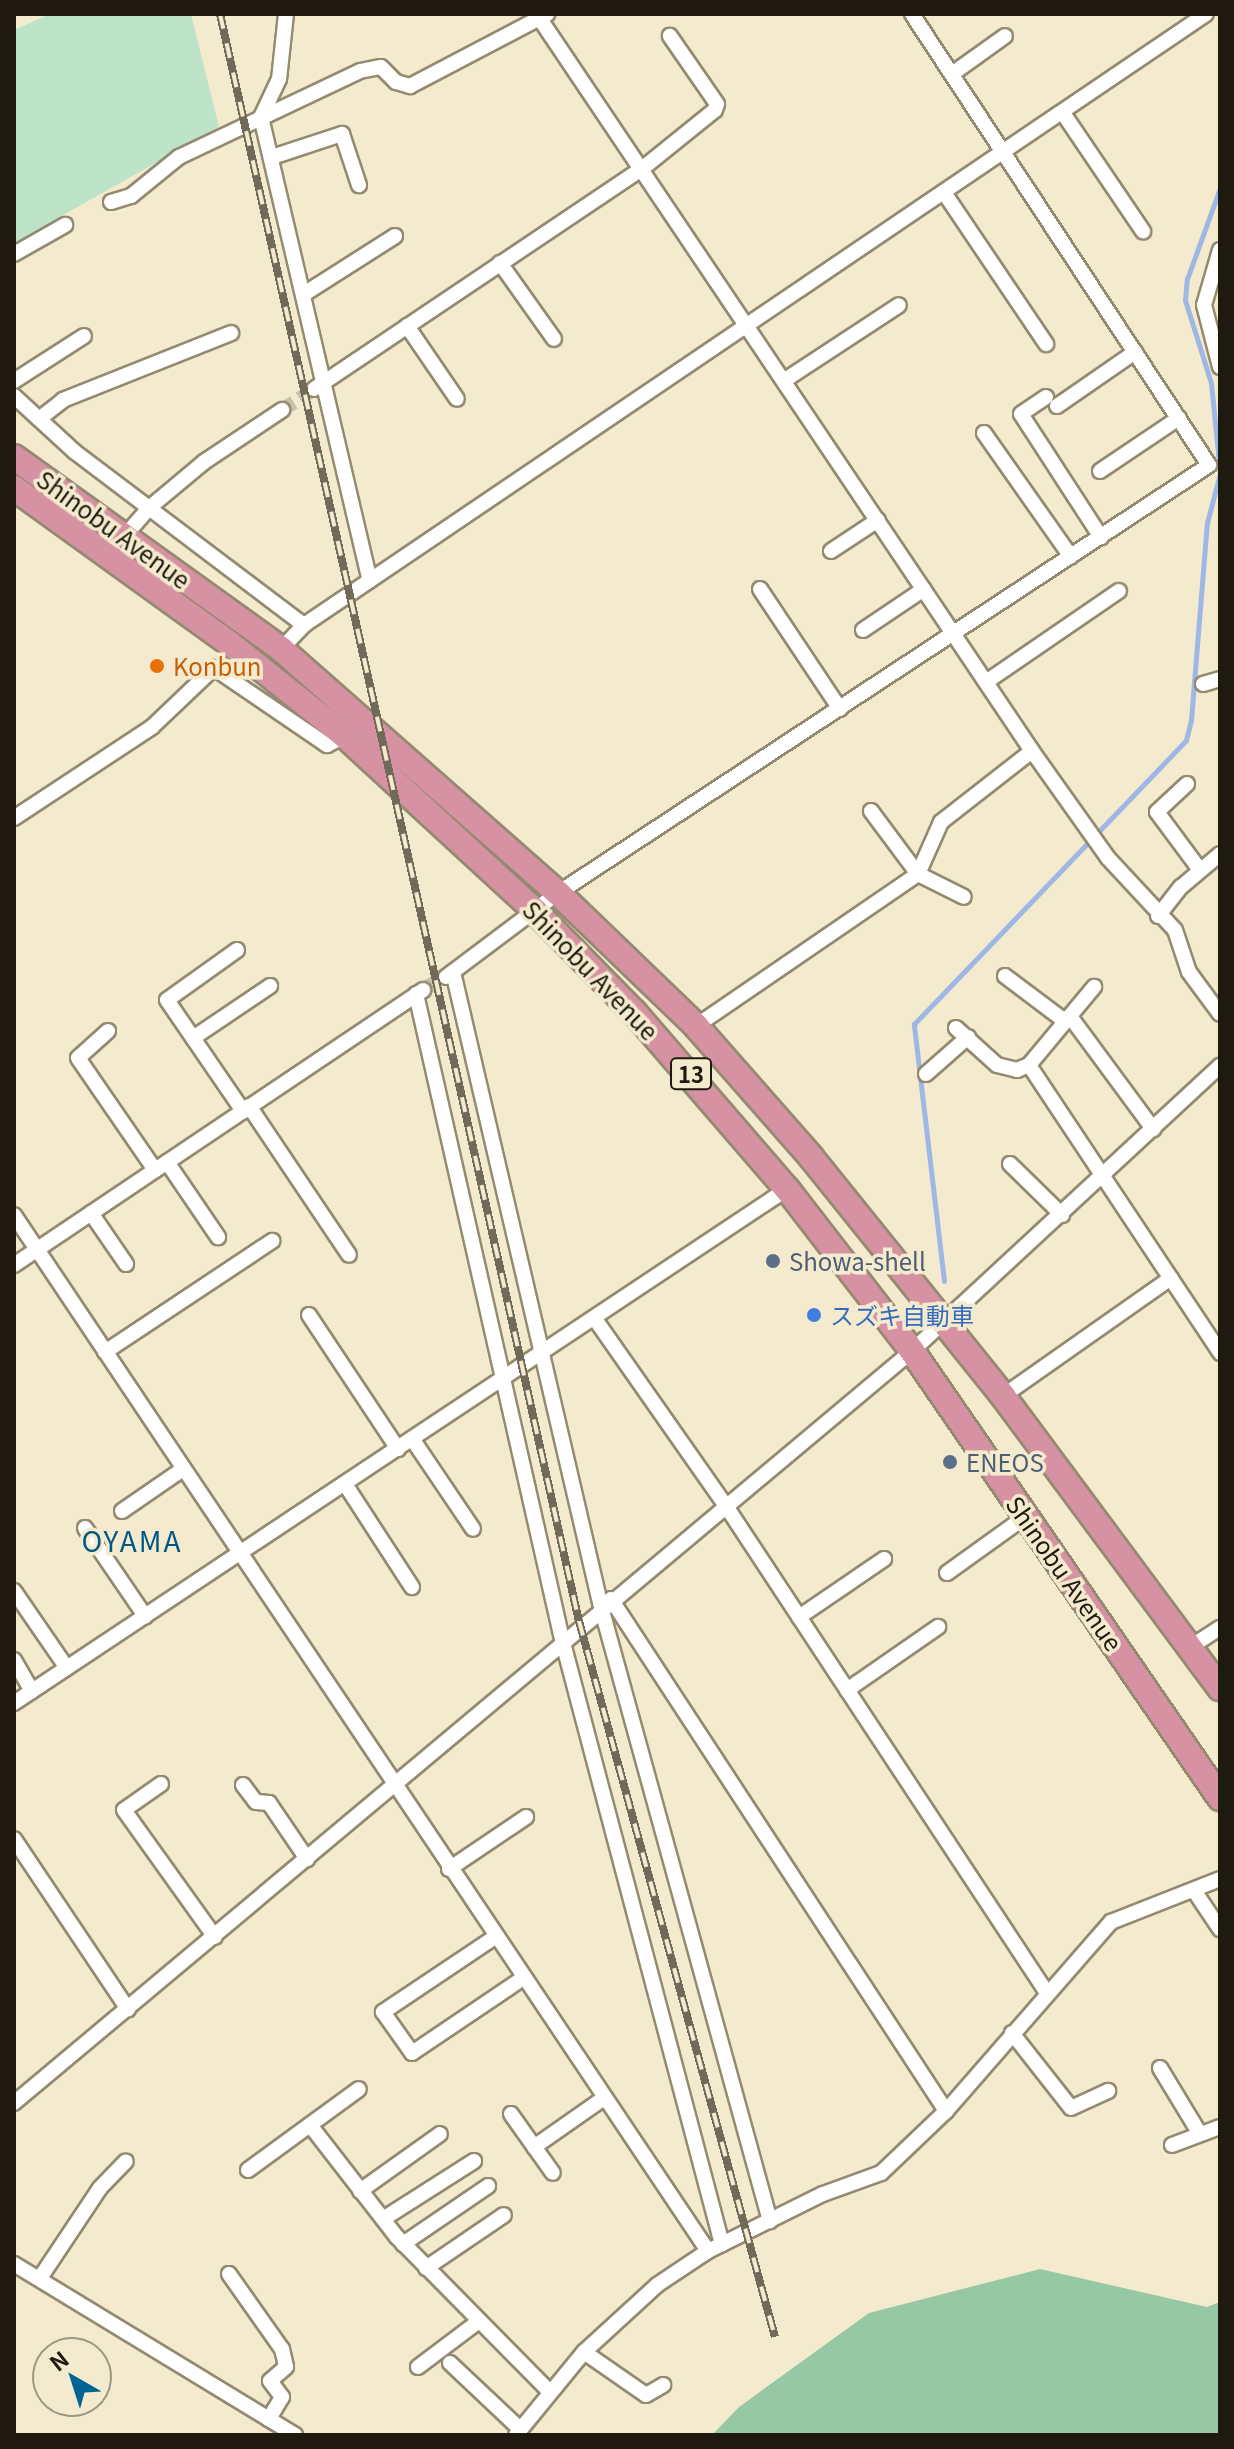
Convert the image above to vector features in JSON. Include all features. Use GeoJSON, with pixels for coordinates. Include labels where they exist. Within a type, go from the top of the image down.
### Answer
{"type":"FeatureCollection","features":[{"type":"Feature","properties":{"kind":"highway","name":"Shinobu Avenue"},"geometry":{"type":"LineString","coordinates":[[14,457],[281,649],[558,893],[696,1026],[811,1157],[1003,1396],[1192,1646],[1220,1688]]}},
{"type":"Feature","properties":{"kind":"highway","name":"Shinobu Avenue"},"geometry":{"type":"LineString","coordinates":[[14,488],[108,555],[345,736],[535,911],[691,1074],[787,1189],[912,1351],[1220,1798]]}},
{"type":"Feature","properties":{"kind":"street"},"geometry":{"type":"LineString","coordinates":[[286,14],[279,79],[261,117],[304,294],[320,385],[370,580]]}},
{"type":"Feature","properties":{"kind":"street"},"geometry":{"type":"LineString","coordinates":[[770,2221],[539,1356],[450,974],[558,893],[1214,464],[1179,418],[912,14]]}},
{"type":"Feature","properties":{"kind":"street"},"geometry":{"type":"LineString","coordinates":[[281,649],[304,625],[945,194],[1206,14]]}},
{"type":"Feature","properties":{"kind":"street"},"geometry":{"type":"LineString","coordinates":[[111,202],[131,196],[179,157],[375,66],[404,85],[429,80],[543,16],[1032,751],[1108,858],[1158,916],[1175,930],[1189,972],[1220,1014]]}},
{"type":"Feature","properties":{"kind":"street"},"geometry":{"type":"LineString","coordinates":[[320,385],[643,168],[688,134],[717,104],[670,36]]}},
{"type":"Feature","properties":{"kind":"street"},"geometry":{"type":"LineString","coordinates":[[952,74],[1005,36]]}},
{"type":"Feature","properties":{"kind":"street"},"geometry":{"type":"LineString","coordinates":[[1063,113],[1143,231]]}},
{"type":"Feature","properties":{"kind":"street"},"geometry":{"type":"LineString","coordinates":[[272,157],[342,134],[359,185]]}},
{"type":"Feature","properties":{"kind":"street"},"geometry":{"type":"LineString","coordinates":[[945,194],[1046,344]]}},
{"type":"Feature","properties":{"kind":"street"},"geometry":{"type":"LineString","coordinates":[[14,254],[65,225]]}},
{"type":"Feature","properties":{"kind":"street"},"geometry":{"type":"LineString","coordinates":[[304,294],[395,236]]}},
{"type":"Feature","properties":{"kind":"street"},"geometry":{"type":"LineString","coordinates":[[1220,250],[1204,305],[1220,367]]}},
{"type":"Feature","properties":{"kind":"street"},"geometry":{"type":"LineString","coordinates":[[500,263],[554,339]]}},
{"type":"Feature","properties":{"kind":"street"},"geometry":{"type":"LineString","coordinates":[[785,380],[899,305]]}},
{"type":"Feature","properties":{"kind":"street"},"geometry":{"type":"LineString","coordinates":[[407,326],[457,399]]}},
{"type":"Feature","properties":{"kind":"street"},"geometry":{"type":"LineString","coordinates":[[39,419],[63,400],[231,333]]}},
{"type":"Feature","properties":{"kind":"street"},"geometry":{"type":"LineString","coordinates":[[14,381],[84,336]]}},
{"type":"Feature","properties":{"kind":"street"},"geometry":{"type":"LineString","coordinates":[[1101,537],[1021,414],[1051,401],[1135,352]]}},
{"type":"Feature","properties":{"kind":"street"},"geometry":{"type":"LineString","coordinates":[[14,396],[149,508],[304,625]]}},
{"type":"Feature","properties":{"kind":"street"},"geometry":{"type":"LineString","coordinates":[[108,555],[149,508],[204,462],[282,410]]}},
{"type":"Feature","properties":{"kind":"street"},"geometry":{"type":"LineString","coordinates":[[1100,471],[1179,418]]}},
{"type":"Feature","properties":{"kind":"street"},"geometry":{"type":"LineString","coordinates":[[984,433],[1071,557]]}},
{"type":"Feature","properties":{"kind":"street"},"geometry":{"type":"LineString","coordinates":[[831,551],[878,520]]}},
{"type":"Feature","properties":{"kind":"street"},"geometry":{"type":"LineString","coordinates":[[760,589],[840,709]]}},
{"type":"Feature","properties":{"kind":"street"},"geometry":{"type":"LineString","coordinates":[[863,630],[924,589]]}},
{"type":"Feature","properties":{"kind":"street"},"geometry":{"type":"LineString","coordinates":[[986,682],[1119,591]]}},
{"type":"Feature","properties":{"kind":"street"},"geometry":{"type":"LineString","coordinates":[[14,818],[152,727],[214,668],[327,745],[345,736]]}},
{"type":"Feature","properties":{"kind":"street"},"geometry":{"type":"LineString","coordinates":[[1203,684],[1220,679]]}},
{"type":"Feature","properties":{"kind":"street"},"geometry":{"type":"LineString","coordinates":[[696,1026],[918,874],[941,822],[1032,751]]}},
{"type":"Feature","properties":{"kind":"street"},"geometry":{"type":"LineString","coordinates":[[1187,784],[1157,812],[1200,870]]}},
{"type":"Feature","properties":{"kind":"street"},"geometry":{"type":"LineString","coordinates":[[871,811],[918,874],[964,897]]}},
{"type":"Feature","properties":{"kind":"street"},"geometry":{"type":"LineString","coordinates":[[1158,916],[1200,870],[1220,854]]}},
{"type":"Feature","properties":{"kind":"street"},"geometry":{"type":"LineString","coordinates":[[237,950],[167,1000],[349,1255]]}},
{"type":"Feature","properties":{"kind":"street"},"geometry":{"type":"LineString","coordinates":[[1005,976],[1065,1018],[1072,1019],[1153,1129]]}},
{"type":"Feature","properties":{"kind":"street"},"geometry":{"type":"LineString","coordinates":[[193,1038],[270,986]]}},
{"type":"Feature","properties":{"kind":"street"},"geometry":{"type":"LineString","coordinates":[[956,1028],[1004,1069],[1029,1065],[1065,1018],[1094,987]]}},
{"type":"Feature","properties":{"kind":"street"},"geometry":{"type":"LineString","coordinates":[[14,1265],[420,992],[562,1639],[722,2244]]}},
{"type":"Feature","properties":{"kind":"street"},"geometry":{"type":"LineString","coordinates":[[108,1031],[78,1058],[218,1237]]}},
{"type":"Feature","properties":{"kind":"street"},"geometry":{"type":"LineString","coordinates":[[926,1074],[968,1037]]}},
{"type":"Feature","properties":{"kind":"street"},"geometry":{"type":"LineString","coordinates":[[1029,1065],[1220,1353]]}},
{"type":"Feature","properties":{"kind":"street"},"geometry":{"type":"LineString","coordinates":[[14,2103],[215,1937],[562,1639],[912,1351],[1220,1066]]}},
{"type":"Feature","properties":{"kind":"street"},"geometry":{"type":"LineString","coordinates":[[1010,1164],[1062,1215]]}},
{"type":"Feature","properties":{"kind":"street"},"geometry":{"type":"LineString","coordinates":[[14,1703],[787,1189]]}},
{"type":"Feature","properties":{"kind":"street"},"geometry":{"type":"LineString","coordinates":[[91,1213],[126,1264]]}},
{"type":"Feature","properties":{"kind":"street"},"geometry":{"type":"LineString","coordinates":[[14,1215],[393,1786],[708,2251]]}},
{"type":"Feature","properties":{"kind":"street"},"geometry":{"type":"LineString","coordinates":[[105,1352],[272,1241]]}},
{"type":"Feature","properties":{"kind":"street"},"geometry":{"type":"LineString","coordinates":[[1003,1396],[1171,1278]]}},
{"type":"Feature","properties":{"kind":"street"},"geometry":{"type":"LineString","coordinates":[[309,1315],[398,1449]]}},
{"type":"Feature","properties":{"kind":"street"},"geometry":{"type":"LineString","coordinates":[[595,1319],[726,1506],[1047,1993]]}},
{"type":"Feature","properties":{"kind":"street"},"geometry":{"type":"LineString","coordinates":[[413,1440],[473,1529]]}},
{"type":"Feature","properties":{"kind":"street"},"geometry":{"type":"LineString","coordinates":[[122,1511],[183,1469]]}},
{"type":"Feature","properties":{"kind":"street"},"geometry":{"type":"LineString","coordinates":[[345,1484],[412,1587]]}},
{"type":"Feature","properties":{"kind":"street"},"geometry":{"type":"LineString","coordinates":[[947,1573],[1025,1517]]}},
{"type":"Feature","properties":{"kind":"street"},"geometry":{"type":"LineString","coordinates":[[85,1528],[145,1616]]}},
{"type":"Feature","properties":{"kind":"street"},"geometry":{"type":"LineString","coordinates":[[799,1617],[884,1559]]}},
{"type":"Feature","properties":{"kind":"street"},"geometry":{"type":"LineString","coordinates":[[14,1591],[67,1668]]}},
{"type":"Feature","properties":{"kind":"street"},"geometry":{"type":"LineString","coordinates":[[606,1603],[946,2111]]}},
{"type":"Feature","properties":{"kind":"street"},"geometry":{"type":"LineString","coordinates":[[847,1690],[938,1627]]}},
{"type":"Feature","properties":{"kind":"street"},"geometry":{"type":"LineString","coordinates":[[1192,1646],[1220,1628]]}},
{"type":"Feature","properties":{"kind":"street"},"geometry":{"type":"LineString","coordinates":[[14,1660],[32,1691]]}},
{"type":"Feature","properties":{"kind":"street"},"geometry":{"type":"LineString","coordinates":[[161,1784],[124,1810],[215,1937]]}},
{"type":"Feature","properties":{"kind":"street"},"geometry":{"type":"LineString","coordinates":[[243,1785],[256,1802],[269,1803],[307,1859]]}},
{"type":"Feature","properties":{"kind":"street"},"geometry":{"type":"LineString","coordinates":[[449,1869],[526,1817]]}},
{"type":"Feature","properties":{"kind":"street"},"geometry":{"type":"LineString","coordinates":[[14,1839],[128,2009]]}},
{"type":"Feature","properties":{"kind":"street"},"geometry":{"type":"LineString","coordinates":[[450,2363],[518,2432],[584,2352],[657,2285],[722,2244],[881,2173],[946,2111],[1111,1922],[1195,1892],[1220,1879]]}},
{"type":"Feature","properties":{"kind":"street"},"geometry":{"type":"LineString","coordinates":[[1195,1892],[1220,1929]]}},
{"type":"Feature","properties":{"kind":"street"},"geometry":{"type":"LineString","coordinates":[[495,1937],[383,2012],[412,2053],[523,1978]]}},
{"type":"Feature","properties":{"kind":"street"},"geometry":{"type":"LineString","coordinates":[[1012,2033],[1071,2108],[1108,2091]]}},
{"type":"Feature","properties":{"kind":"street"},"geometry":{"type":"LineString","coordinates":[[1160,2068],[1200,2134]]}},
{"type":"Feature","properties":{"kind":"street"},"geometry":{"type":"LineString","coordinates":[[248,2170],[359,2089]]}},
{"type":"Feature","properties":{"kind":"street"},"geometry":{"type":"LineString","coordinates":[[534,2147],[604,2098]]}},
{"type":"Feature","properties":{"kind":"street"},"geometry":{"type":"LineString","coordinates":[[511,2114],[553,2173]]}},
{"type":"Feature","properties":{"kind":"street"},"geometry":{"type":"LineString","coordinates":[[310,2125],[403,2244],[550,2392]]}},
{"type":"Feature","properties":{"kind":"street"},"geometry":{"type":"LineString","coordinates":[[1172,2145],[1220,2127]]}},
{"type":"Feature","properties":{"kind":"street"},"geometry":{"type":"LineString","coordinates":[[360,2191],[440,2134]]}},
{"type":"Feature","properties":{"kind":"street"},"geometry":{"type":"LineString","coordinates":[[40,2278],[100,2188],[126,2161]]}},
{"type":"Feature","properties":{"kind":"street"},"geometry":{"type":"LineString","coordinates":[[383,2219],[474,2161]]}},
{"type":"Feature","properties":{"kind":"street"},"geometry":{"type":"LineString","coordinates":[[403,2244],[488,2186]]}},
{"type":"Feature","properties":{"kind":"street"},"geometry":{"type":"LineString","coordinates":[[426,2268],[504,2215]]}},
{"type":"Feature","properties":{"kind":"street"},"geometry":{"type":"LineString","coordinates":[[14,2264],[289,2434]]}},
{"type":"Feature","properties":{"kind":"street"},"geometry":{"type":"LineString","coordinates":[[229,2274],[282,2349],[286,2367],[270,2381],[282,2397],[269,2419]]}},
{"type":"Feature","properties":{"kind":"street"},"geometry":{"type":"LineString","coordinates":[[418,2367],[479,2321]]}},
{"type":"Feature","properties":{"kind":"street"},"geometry":{"type":"LineString","coordinates":[[584,2352],[646,2395],[663,2385]]}},
{"type":"Feature","properties":{"kind":"green space"},"geometry":{"type":"Polygon","coordinates":[[[50,14],[191,14],[219,127],[14,243],[14,30],[50,14]]]}},
{"type":"Feature","properties":{"kind":"green space"},"geometry":{"type":"Polygon","coordinates":[[[1040,2269],[1207,2307],[1220,2302],[1220,2435],[712,2435],[739,2407],[869,2313],[1040,2269]]]}},
{"type":"Feature","properties":{"kind":"waterway"},"geometry":{"type":"LineString","coordinates":[[944,1281],[914,1024],[1186,740],[1191,720],[1207,523],[1220,473],[1211,383],[1185,300],[1187,279],[1220,188]]}},
{"type":"Feature","properties":{"kind":"tunnel"},"geometry":{"type":"LineString","coordinates":[[282,410],[314,389]]}},
{"type":"Feature","properties":{"kind":"tunnel"},"geometry":{"type":"LineString","coordinates":[[423,989],[446,977]]}},
{"type":"Feature","properties":{"kind":"railway"},"geometry":{"type":"LineString","coordinates":[[220,14],[579,1621],[775,2337]]}},
{"type":"Feature","properties":{"kind":"place","name":"Konbun"},"geometry":{"type":"Point","coordinates":[157,666]}},
{"type":"Feature","properties":{"kind":"place","name":"Showa-shell"},"geometry":{"type":"Point","coordinates":[773,1261]}},
{"type":"Feature","properties":{"kind":"place","name":"スズキ自動車"},"geometry":{"type":"Point","coordinates":[814,1315]}},
{"type":"Feature","properties":{"kind":"place","name":"ENEOS"},"geometry":{"type":"Point","coordinates":[950,1462]}},
{"type":"Feature","properties":{"kind":"district","name":"OYAMA"},"geometry":{"type":"Point","coordinates":[132,1540]}}]}
